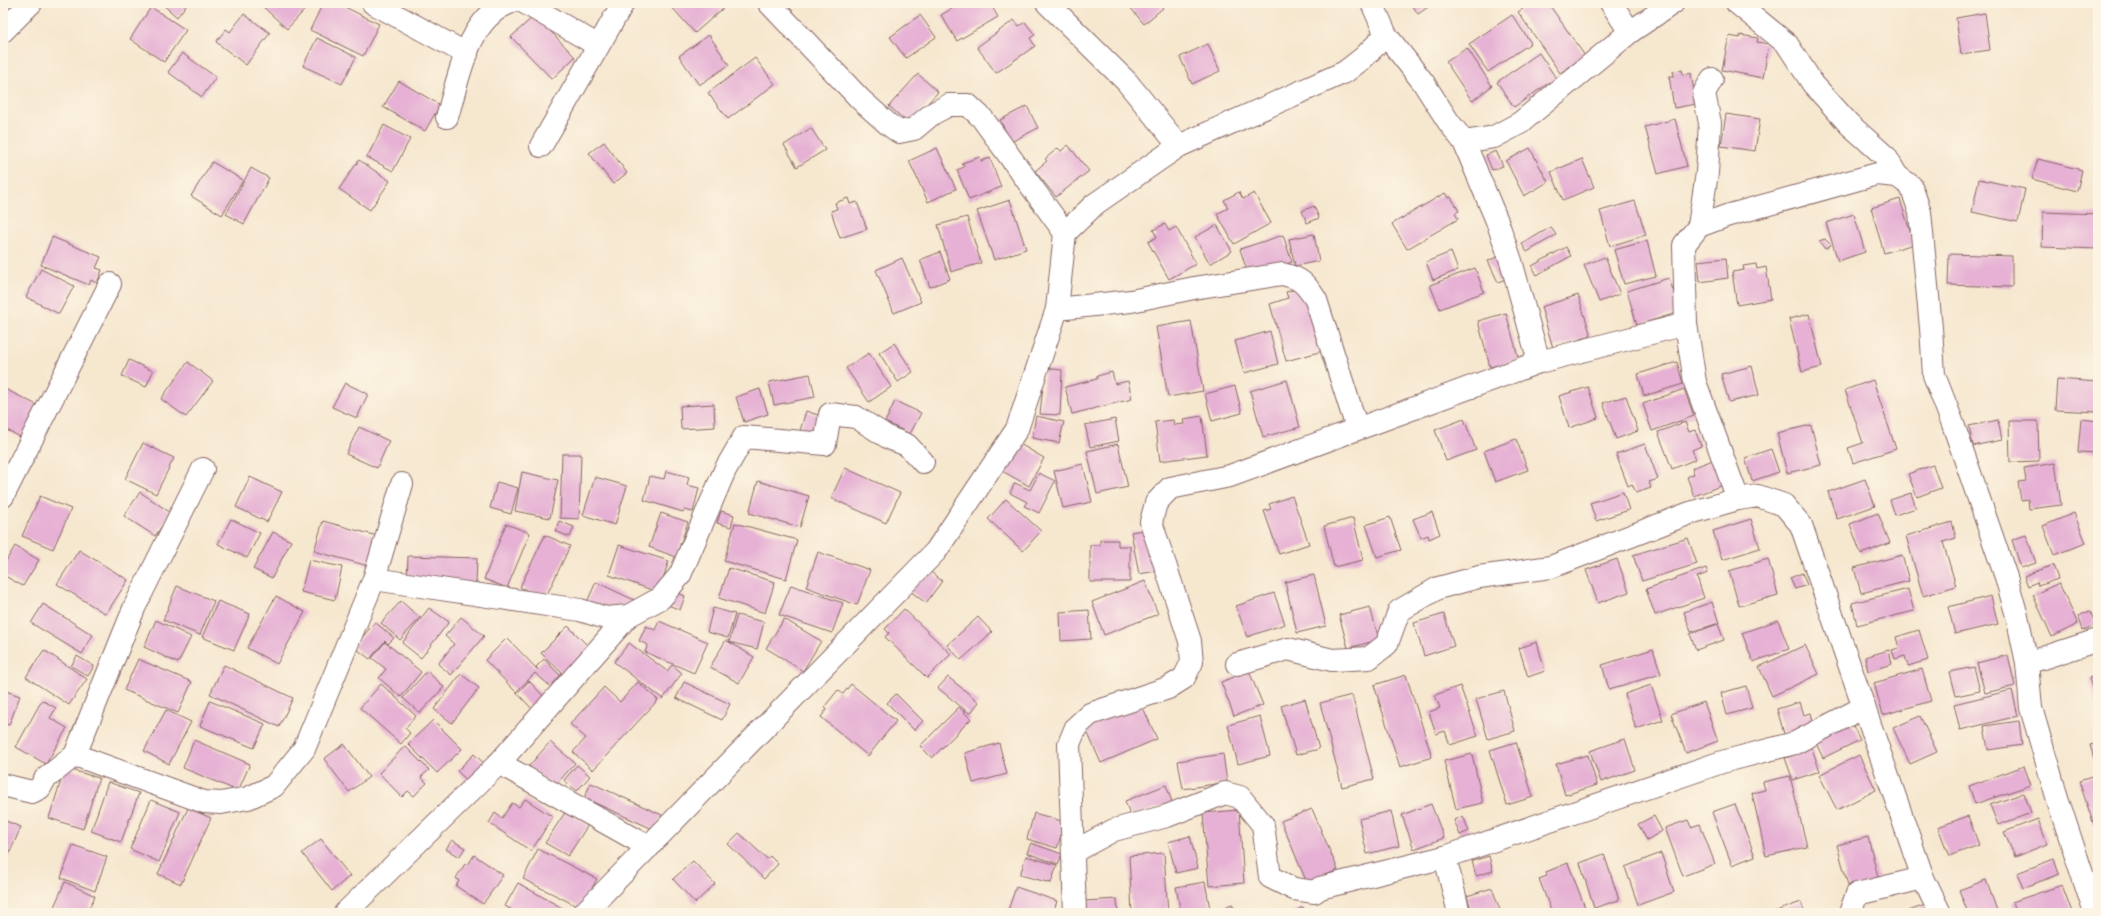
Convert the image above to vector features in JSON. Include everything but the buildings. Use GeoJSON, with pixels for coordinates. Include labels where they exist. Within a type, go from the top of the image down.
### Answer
{"type":"FeatureCollection","features":[{"type":"Feature","properties":{"kind":"street"},"geometry":{"type":"LineString","coordinates":[[5,23],[31,3]]}},
{"type":"Feature","properties":{"kind":"street"},"geometry":{"type":"LineString","coordinates":[[373,3],[467,54]]}},
{"type":"Feature","properties":{"kind":"street"},"geometry":{"type":"LineString","coordinates":[[447,117],[467,54],[481,23],[499,7],[509,3]]}},
{"type":"Feature","properties":{"kind":"street"},"geometry":{"type":"LineString","coordinates":[[525,3],[598,45]]}},
{"type":"Feature","properties":{"kind":"street"},"geometry":{"type":"LineString","coordinates":[[540,146],[623,3]]}},
{"type":"Feature","properties":{"kind":"street"},"geometry":{"type":"LineString","coordinates":[[769,3],[861,100],[899,132],[914,129],[932,114],[949,105],[968,105],[982,118],[1065,233]]}},
{"type":"Feature","properties":{"kind":"street"},"geometry":{"type":"LineString","coordinates":[[1047,3],[1127,82],[1179,146]]}},
{"type":"Feature","properties":{"kind":"street"},"geometry":{"type":"LineString","coordinates":[[1372,3],[1386,35],[1423,82],[1464,142],[1499,227],[1539,362]]}},
{"type":"Feature","properties":{"kind":"street"},"geometry":{"type":"LineString","coordinates":[[1611,3],[1630,32]]}},
{"type":"Feature","properties":{"kind":"street"},"geometry":{"type":"LineString","coordinates":[[1464,142],[1494,136],[1520,123],[1630,32],[1673,3]]}},
{"type":"Feature","properties":{"kind":"street"},"geometry":{"type":"LineString","coordinates":[[1736,3],[1787,44],[1813,84],[1849,124],[1886,157],[1897,176],[1911,186],[1920,212],[1934,375],[1953,424],[2006,577],[2017,616],[2027,663],[2030,708],[2058,802],[2090,866],[2095,913]]}},
{"type":"Feature","properties":{"kind":"street"},"geometry":{"type":"LineString","coordinates":[[584,913],[936,551],[1017,428],[1057,309],[1065,233],[1095,204],[1179,146],[1345,72],[1363,58],[1386,35]]}},
{"type":"Feature","properties":{"kind":"street"},"geometry":{"type":"LineString","coordinates":[[1712,78],[1704,93],[1710,123],[1707,173],[1699,226],[1684,245],[1686,324],[1695,382],[1738,499]]}},
{"type":"Feature","properties":{"kind":"street"},"geometry":{"type":"LineString","coordinates":[[1699,226],[1726,216],[1876,174],[1897,176]]}},
{"type":"Feature","properties":{"kind":"street"},"geometry":{"type":"LineString","coordinates":[[1057,309],[1131,301],[1194,288],[1282,274],[1293,277],[1306,284],[1316,300],[1357,428]]}},
{"type":"Feature","properties":{"kind":"street"},"geometry":{"type":"LineString","coordinates":[[3,496],[110,284]]}},
{"type":"Feature","properties":{"kind":"street"},"geometry":{"type":"LineString","coordinates":[[1075,913],[1068,744],[1076,727],[1090,714],[1168,688],[1184,678],[1192,662],[1190,641],[1151,522],[1156,503],[1170,488],[1230,476],[1539,362],[1686,324]]}},
{"type":"Feature","properties":{"kind":"street"},"geometry":{"type":"LineString","coordinates":[[345,913],[500,763],[628,616],[660,598],[680,575],[725,470],[744,437],[825,444],[830,414],[856,417],[889,438],[907,445],[923,462]]}},
{"type":"Feature","properties":{"kind":"street"},"geometry":{"type":"LineString","coordinates":[[3,785],[32,792],[40,788],[45,779],[75,755],[135,606],[203,470]]}},
{"type":"Feature","properties":{"kind":"street"},"geometry":{"type":"LineString","coordinates":[[75,755],[204,802],[220,803],[248,798],[274,786],[304,749],[374,579],[402,484]]}},
{"type":"Feature","properties":{"kind":"street"},"geometry":{"type":"LineString","coordinates":[[1237,664],[1288,649],[1332,660],[1369,658],[1387,644],[1399,611],[1438,588],[1479,577],[1551,567],[1690,513],[1738,499],[1758,496],[1784,505],[1801,525],[1923,878],[1940,913]]}},
{"type":"Feature","properties":{"kind":"street"},"geometry":{"type":"LineString","coordinates":[[374,579],[580,610],[606,618],[628,616]]}},
{"type":"Feature","properties":{"kind":"street"},"geometry":{"type":"LineString","coordinates":[[2027,663],[2098,640]]}},
{"type":"Feature","properties":{"kind":"street"},"geometry":{"type":"LineString","coordinates":[[1073,852],[1114,830],[1167,816],[1225,793],[1240,797],[1263,825],[1270,877],[1294,889],[1315,892],[1320,888],[1445,857],[1722,762],[1794,743],[1864,707]]}},
{"type":"Feature","properties":{"kind":"street"},"geometry":{"type":"LineString","coordinates":[[500,763],[648,846]]}},
{"type":"Feature","properties":{"kind":"street"},"geometry":{"type":"LineString","coordinates":[[1445,857],[1459,913]]}},
{"type":"Feature","properties":{"kind":"street"},"geometry":{"type":"LineString","coordinates":[[1850,913],[1857,894],[1923,878]]}}]}
